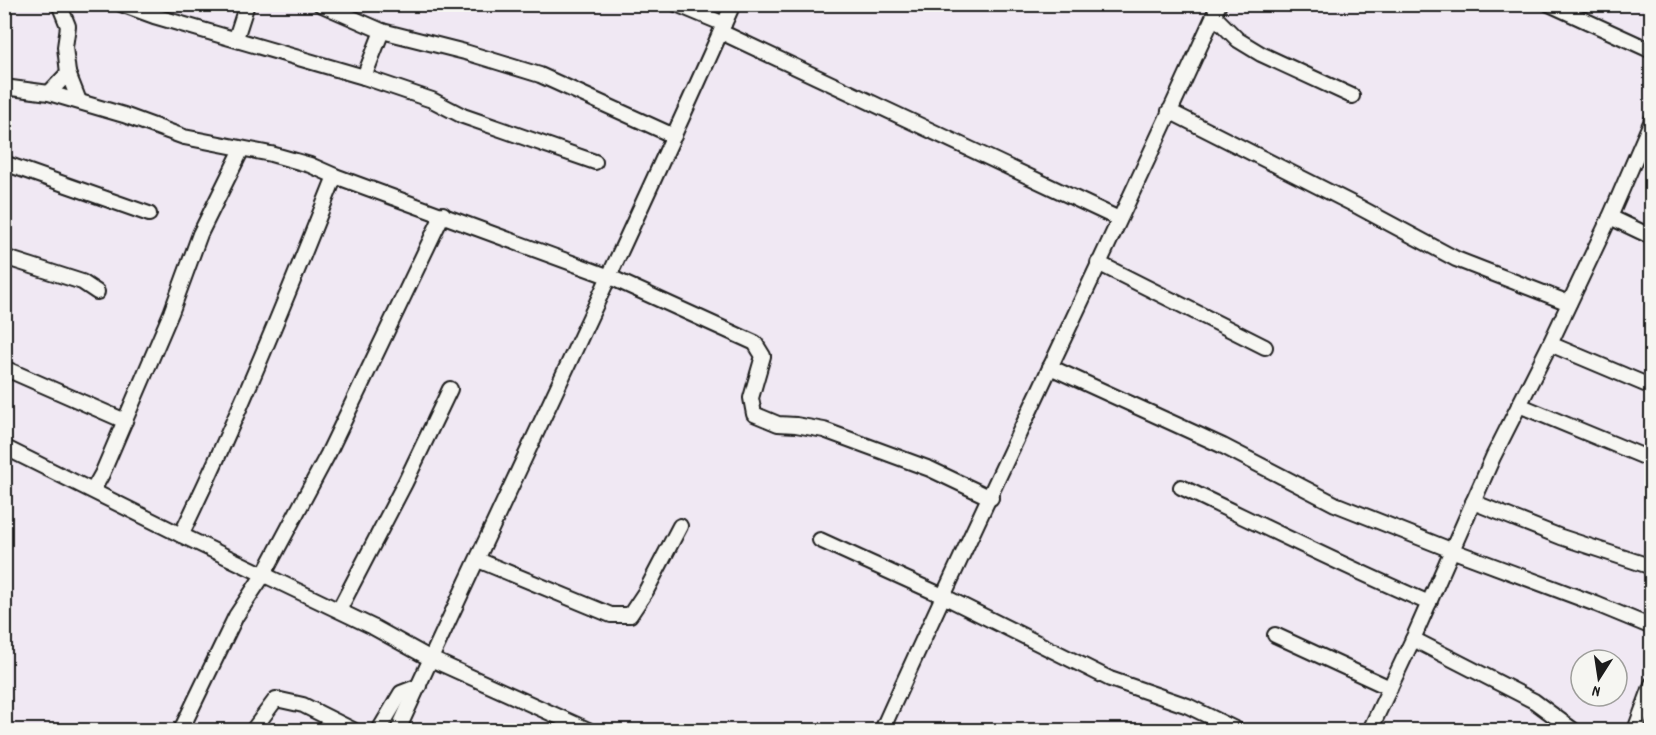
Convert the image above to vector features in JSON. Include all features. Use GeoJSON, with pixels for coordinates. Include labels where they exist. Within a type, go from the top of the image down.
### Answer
{"type":"FeatureCollection","features":[{"type":"Feature","properties":{"kind":"street"},"geometry":{"type":"LineString","coordinates":[[59,4],[68,26],[65,47],[68,73],[79,101]]}},
{"type":"Feature","properties":{"kind":"street"},"geometry":{"type":"LineString","coordinates":[[121,4],[154,16],[364,76],[432,100],[463,116],[595,162]]}},
{"type":"Feature","properties":{"kind":"street"},"geometry":{"type":"LineString","coordinates":[[237,38],[248,4]]}},
{"type":"Feature","properties":{"kind":"street"},"geometry":{"type":"LineString","coordinates":[[320,4],[382,32],[454,48],[540,75],[674,136]]}},
{"type":"Feature","properties":{"kind":"street"},"geometry":{"type":"LineString","coordinates":[[675,4],[1119,219]]}},
{"type":"Feature","properties":{"kind":"street"},"geometry":{"type":"LineString","coordinates":[[398,730],[610,277],[733,4]]}},
{"type":"Feature","properties":{"kind":"street"},"geometry":{"type":"LineString","coordinates":[[1549,4],[1652,51]]}},
{"type":"Feature","properties":{"kind":"street"},"geometry":{"type":"LineString","coordinates":[[882,730],[1216,10],[1238,40],[1261,54],[1352,96]]}},
{"type":"Feature","properties":{"kind":"street"},"geometry":{"type":"LineString","coordinates":[[364,76],[382,32]]}},
{"type":"Feature","properties":{"kind":"street"},"geometry":{"type":"LineString","coordinates":[[49,93],[68,73]]}},
{"type":"Feature","properties":{"kind":"street"},"geometry":{"type":"LineString","coordinates":[[5,90],[49,93],[184,137],[287,158],[610,277],[755,342],[763,356],[751,399],[754,414],[778,424],[824,430],[930,469],[991,498]]}},
{"type":"Feature","properties":{"kind":"street"},"geometry":{"type":"LineString","coordinates":[[1169,111],[1359,207],[1455,259],[1569,303]]}},
{"type":"Feature","properties":{"kind":"street"},"geometry":{"type":"LineString","coordinates":[[1370,730],[1473,502],[1610,217],[1652,120]]}},
{"type":"Feature","properties":{"kind":"street"},"geometry":{"type":"LineString","coordinates":[[93,490],[171,313],[200,234],[242,149]]}},
{"type":"Feature","properties":{"kind":"street"},"geometry":{"type":"LineString","coordinates":[[1638,151],[1652,158]]}},
{"type":"Feature","properties":{"kind":"street"},"geometry":{"type":"LineString","coordinates":[[4,163],[149,214]]}},
{"type":"Feature","properties":{"kind":"street"},"geometry":{"type":"LineString","coordinates":[[181,535],[217,460],[335,176]]}},
{"type":"Feature","properties":{"kind":"street"},"geometry":{"type":"LineString","coordinates":[[181,730],[236,616],[264,574],[328,454],[443,214]]}},
{"type":"Feature","properties":{"kind":"street"},"geometry":{"type":"LineString","coordinates":[[1610,217],[1652,237]]}},
{"type":"Feature","properties":{"kind":"street"},"geometry":{"type":"LineString","coordinates":[[4,257],[82,282],[98,292]]}},
{"type":"Feature","properties":{"kind":"street"},"geometry":{"type":"LineString","coordinates":[[1098,263],[1265,347]]}},
{"type":"Feature","properties":{"kind":"street"},"geometry":{"type":"LineString","coordinates":[[1550,344],[1652,387]]}},
{"type":"Feature","properties":{"kind":"street"},"geometry":{"type":"LineString","coordinates":[[1050,367],[1213,441],[1335,504],[1652,627]]}},
{"type":"Feature","properties":{"kind":"street"},"geometry":{"type":"LineString","coordinates":[[4,368],[124,421]]}},
{"type":"Feature","properties":{"kind":"street"},"geometry":{"type":"LineString","coordinates":[[339,610],[405,483],[450,389]]}},
{"type":"Feature","properties":{"kind":"street"},"geometry":{"type":"LineString","coordinates":[[1519,405],[1652,460]]}},
{"type":"Feature","properties":{"kind":"street"},"geometry":{"type":"LineString","coordinates":[[4,447],[339,610],[431,659],[572,727],[588,730]]}},
{"type":"Feature","properties":{"kind":"street"},"geometry":{"type":"LineString","coordinates":[[1180,487],[1371,578],[1429,603]]}},
{"type":"Feature","properties":{"kind":"street"},"geometry":{"type":"LineString","coordinates":[[1473,502],[1561,537],[1652,567]]}},
{"type":"Feature","properties":{"kind":"street"},"geometry":{"type":"LineString","coordinates":[[478,560],[611,615],[630,615],[646,591],[680,526]]}},
{"type":"Feature","properties":{"kind":"street"},"geometry":{"type":"LineString","coordinates":[[820,540],[943,596],[1110,679],[1188,706],[1237,730]]}},
{"type":"Feature","properties":{"kind":"street"},"geometry":{"type":"LineString","coordinates":[[1275,635],[1390,688]]}},
{"type":"Feature","properties":{"kind":"street"},"geometry":{"type":"LineString","coordinates":[[1413,639],[1534,701],[1573,730]]}},
{"type":"Feature","properties":{"kind":"street"},"geometry":{"type":"LineString","coordinates":[[1635,730],[1652,684]]}},
{"type":"Feature","properties":{"kind":"street"},"geometry":{"type":"LineString","coordinates":[[379,730],[400,693],[419,686]]}},
{"type":"Feature","properties":{"kind":"street"},"geometry":{"type":"LineString","coordinates":[[253,730],[276,699],[303,705],[353,730]]}}]}
